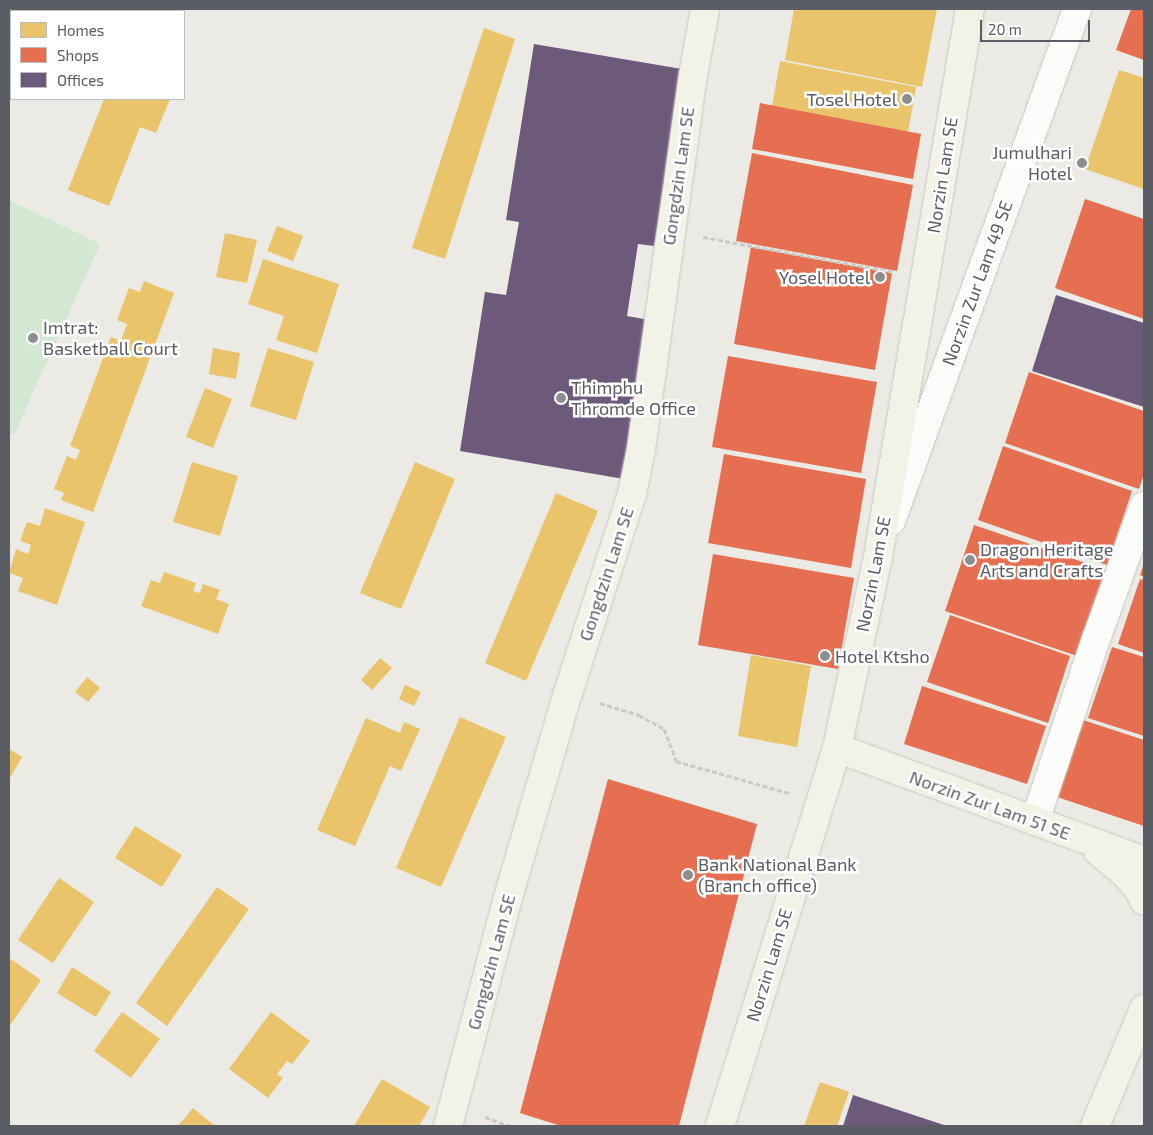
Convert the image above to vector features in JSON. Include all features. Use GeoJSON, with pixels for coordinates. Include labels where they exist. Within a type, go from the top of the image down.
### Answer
{"type":"FeatureCollection","features":[{"type":"Feature","properties":{"kind":"main road","name":"Gongdzin Lam SE"},"geometry":{"type":"LineString","coordinates":[[448,1126],[506,901],[568,692],[632,494],[641,449],[692,76],[705,9]]}},
{"type":"Feature","properties":{"kind":"main road","name":"Norzin Lam SE"},"geometry":{"type":"LineString","coordinates":[[720,1126],[837,748],[878,557],[970,9]]}},
{"type":"Feature","properties":{"kind":"main road","name":"Norzin Zur Lam 51 SE"},"geometry":{"type":"LineString","coordinates":[[837,748],[1144,861]]}},
{"type":"Feature","properties":{"kind":"main road"},"geometry":{"type":"LineString","coordinates":[[1075,837],[1106,856],[1138,888],[1144,900]]}},
{"type":"Feature","properties":{"kind":"main road"},"geometry":{"type":"LineString","coordinates":[[1095,1126],[1144,1009]]}},
{"type":"Feature","properties":{"kind":"street","name":"Norzin Zur Lam 49 SE"},"geometry":{"type":"LineString","coordinates":[[878,557],[1077,9]]}},
{"type":"Feature","properties":{"kind":"street"},"geometry":{"type":"LineString","coordinates":[[1035,822],[1096,639],[1144,506]]}},
{"type":"Feature","properties":{"kind":"path"},"geometry":{"type":"LineString","coordinates":[[670,231],[925,278]]}},
{"type":"Feature","properties":{"kind":"path"},"geometry":{"type":"LineString","coordinates":[[568,692],[640,715],[664,729],[676,761],[820,801]]}},
{"type":"Feature","properties":{"kind":"green space","name":"Imtrat: Basketball Court"},"geometry":{"type":"Polygon","coordinates":[[[9,200],[100,244],[14,435],[9,432],[9,200]]]}},
{"type":"Feature","properties":{"kind":"building: Homes"},"geometry":{"type":"Polygon","coordinates":[[[95,9],[152,9],[152,10],[95,9]]]}},
{"type":"Feature","properties":{"kind":"building: Homes"},"geometry":{"type":"Polygon","coordinates":[[[794,9],[937,9],[922,87],[785,60],[794,9]]]}},
{"type":"Feature","properties":{"kind":"building: Homes"},"geometry":{"type":"Polygon","coordinates":[[[484,28],[515,39],[445,259],[412,248],[484,28]]]}},
{"type":"Feature","properties":{"kind":"building: Homes"},"geometry":{"type":"Polygon","coordinates":[[[780,61],[916,87],[908,132],[772,106],[780,61]]]}},
{"type":"Feature","properties":{"kind":"building: Homes"},"geometry":{"type":"Polygon","coordinates":[[[1119,70],[1144,78],[1144,189],[1085,169],[1119,70]]]}},
{"type":"Feature","properties":{"kind":"building: Homes"},"geometry":{"type":"Polygon","coordinates":[[[104,100],[170,100],[156,133],[140,127],[109,206],[68,190],[104,100]]]}},
{"type":"Feature","properties":{"kind":"building: Homes"},"geometry":{"type":"Polygon","coordinates":[[[277,226],[303,236],[293,261],[267,251],[277,226]]]}},
{"type":"Feature","properties":{"kind":"building: Homes"},"geometry":{"type":"Polygon","coordinates":[[[225,233],[257,240],[247,283],[216,277],[225,233]]]}},
{"type":"Feature","properties":{"kind":"building: Homes"},"geometry":{"type":"Polygon","coordinates":[[[263,259],[339,284],[317,353],[276,340],[284,316],[248,304],[263,259]]]}},
{"type":"Feature","properties":{"kind":"building: Homes"},"geometry":{"type":"Polygon","coordinates":[[[144,281],[174,293],[93,512],[61,500],[64,493],[54,489],[67,456],[76,460],[80,450],[70,446],[111,337],[121,341],[127,324],[117,320],[129,288],[140,292],[144,281]]]}},
{"type":"Feature","properties":{"kind":"building: Homes"},"geometry":{"type":"Polygon","coordinates":[[[213,348],[240,353],[236,379],[209,374],[213,348]]]}},
{"type":"Feature","properties":{"kind":"building: Homes"},"geometry":{"type":"Polygon","coordinates":[[[268,348],[314,362],[296,420],[250,406],[268,348]]]}},
{"type":"Feature","properties":{"kind":"building: Homes"},"geometry":{"type":"Polygon","coordinates":[[[205,388],[232,399],[213,448],[186,437],[205,388]]]}},
{"type":"Feature","properties":{"kind":"building: Homes"},"geometry":{"type":"Polygon","coordinates":[[[192,462],[238,476],[220,536],[173,522],[192,462]]]}},
{"type":"Feature","properties":{"kind":"building: Homes"},"geometry":{"type":"Polygon","coordinates":[[[415,462],[455,479],[401,609],[360,593],[415,462]]]}},
{"type":"Feature","properties":{"kind":"building: Homes"},"geometry":{"type":"Polygon","coordinates":[[[556,493],[598,511],[526,681],[485,663],[556,493]]]}},
{"type":"Feature","properties":{"kind":"building: Homes"},"geometry":{"type":"Polygon","coordinates":[[[45,508],[85,522],[57,605],[18,591],[23,578],[9,573],[16,549],[28,554],[31,545],[20,541],[27,522],[40,526],[45,508]]]}},
{"type":"Feature","properties":{"kind":"building: Homes"},"geometry":{"type":"Polygon","coordinates":[[[164,572],[196,583],[193,591],[200,593],[203,584],[220,590],[216,599],[229,604],[218,634],[141,606],[151,580],[160,583],[164,572]]]}},
{"type":"Feature","properties":{"kind":"building: Homes"},"geometry":{"type":"Polygon","coordinates":[[[751,655],[811,666],[797,747],[738,736],[751,655]]]}},
{"type":"Feature","properties":{"kind":"building: Homes"},"geometry":{"type":"Polygon","coordinates":[[[380,658],[392,668],[372,690],[361,680],[380,658]]]}},
{"type":"Feature","properties":{"kind":"building: Homes"},"geometry":{"type":"Polygon","coordinates":[[[87,677],[100,688],[88,702],[75,692],[87,677]]]}},
{"type":"Feature","properties":{"kind":"building: Homes"},"geometry":{"type":"Polygon","coordinates":[[[405,685],[421,692],[414,706],[399,699],[405,685]]]}},
{"type":"Feature","properties":{"kind":"building: Homes"},"geometry":{"type":"Polygon","coordinates":[[[460,717],[506,737],[441,887],[396,868],[460,717]]]}},
{"type":"Feature","properties":{"kind":"building: Homes"},"geometry":{"type":"Polygon","coordinates":[[[366,718],[400,733],[404,722],[420,729],[401,771],[390,766],[355,846],[317,830],[366,718]]]}},
{"type":"Feature","properties":{"kind":"building: Homes"},"geometry":{"type":"Polygon","coordinates":[[[9,749],[22,757],[9,780],[9,749]]]}},
{"type":"Feature","properties":{"kind":"building: Homes"},"geometry":{"type":"Polygon","coordinates":[[[135,826],[182,855],[162,887],[115,858],[135,826]]]}},
{"type":"Feature","properties":{"kind":"building: Homes"},"geometry":{"type":"Polygon","coordinates":[[[59,878],[94,902],[53,963],[18,940],[59,878]]]}},
{"type":"Feature","properties":{"kind":"building: Homes"},"geometry":{"type":"Polygon","coordinates":[[[217,887],[249,909],[167,1026],[136,1003],[217,887]]]}},
{"type":"Feature","properties":{"kind":"building: Homes"},"geometry":{"type":"Polygon","coordinates":[[[9,958],[41,980],[9,1027],[9,958]]]}},
{"type":"Feature","properties":{"kind":"building: Homes"},"geometry":{"type":"Polygon","coordinates":[[[72,967],[111,992],[96,1017],[57,993],[72,967]]]}},
{"type":"Feature","properties":{"kind":"building: Homes"},"geometry":{"type":"Polygon","coordinates":[[[122,1012],[160,1039],[131,1078],[94,1051],[122,1012]]]}},
{"type":"Feature","properties":{"kind":"building: Homes"},"geometry":{"type":"Polygon","coordinates":[[[271,1012],[310,1041],[292,1064],[287,1061],[277,1074],[283,1078],[268,1098],[229,1069],[271,1012]]]}},
{"type":"Feature","properties":{"kind":"building: Homes"},"geometry":{"type":"Polygon","coordinates":[[[382,1079],[430,1107],[419,1126],[354,1126],[382,1079]]]}},
{"type":"Feature","properties":{"kind":"building: Homes"},"geometry":{"type":"Polygon","coordinates":[[[820,1082],[849,1092],[837,1126],[804,1126],[820,1082]]]}},
{"type":"Feature","properties":{"kind":"building: Homes"},"geometry":{"type":"Polygon","coordinates":[[[193,1108],[215,1126],[178,1126],[193,1108]]]}},
{"type":"Feature","properties":{"kind":"building: Shops"},"geometry":{"type":"Polygon","coordinates":[[[1131,9],[1144,9],[1144,60],[1116,50],[1131,9]]]}},
{"type":"Feature","properties":{"kind":"building: Shops"},"geometry":{"type":"Polygon","coordinates":[[[760,103],[921,134],[913,179],[752,149],[760,103]]]}},
{"type":"Feature","properties":{"kind":"building: Shops"},"geometry":{"type":"Polygon","coordinates":[[[752,153],[913,185],[897,271],[736,241],[752,153]]]}},
{"type":"Feature","properties":{"kind":"building: Shops"},"geometry":{"type":"Polygon","coordinates":[[[1085,199],[1144,219],[1144,319],[1055,288],[1085,199]]]}},
{"type":"Feature","properties":{"kind":"building: Shops"},"geometry":{"type":"Polygon","coordinates":[[[751,247],[892,273],[875,370],[734,344],[751,247]]]}},
{"type":"Feature","properties":{"kind":"building: Shops"},"geometry":{"type":"Polygon","coordinates":[[[728,356],[877,382],[861,473],[712,447],[728,356]]]}},
{"type":"Feature","properties":{"kind":"building: Shops"},"geometry":{"type":"Polygon","coordinates":[[[1029,372],[1144,411],[1144,474],[1139,489],[1005,443],[1029,372]]]}},
{"type":"Feature","properties":{"kind":"building: Shops"},"geometry":{"type":"Polygon","coordinates":[[[1003,446],[1132,491],[1107,565],[978,520],[1003,446]]]}},
{"type":"Feature","properties":{"kind":"building: Shops"},"geometry":{"type":"Polygon","coordinates":[[[724,454],[866,479],[851,568],[708,543],[724,454]]]}},
{"type":"Feature","properties":{"kind":"building: Shops"},"geometry":{"type":"Polygon","coordinates":[[[974,525],[1109,571],[1080,657],[945,611],[974,525]]]}},
{"type":"Feature","properties":{"kind":"building: Shops"},"geometry":{"type":"Polygon","coordinates":[[[713,554],[854,578],[838,669],[698,645],[713,554]]]}},
{"type":"Feature","properties":{"kind":"building: Shops"},"geometry":{"type":"Polygon","coordinates":[[[1144,563],[1144,577],[1140,575],[1144,563]]]}},
{"type":"Feature","properties":{"kind":"building: Shops"},"geometry":{"type":"Polygon","coordinates":[[[1140,579],[1144,580],[1144,653],[1118,644],[1140,579]]]}},
{"type":"Feature","properties":{"kind":"building: Shops"},"geometry":{"type":"Polygon","coordinates":[[[950,615],[1070,656],[1048,723],[927,682],[950,615]]]}},
{"type":"Feature","properties":{"kind":"building: Shops"},"geometry":{"type":"Polygon","coordinates":[[[1112,647],[1144,657],[1144,736],[1088,718],[1112,647]]]}},
{"type":"Feature","properties":{"kind":"building: Shops"},"geometry":{"type":"Polygon","coordinates":[[[922,686],[1046,726],[1027,784],[904,744],[922,686]]]}},
{"type":"Feature","properties":{"kind":"building: Shops"},"geometry":{"type":"Polygon","coordinates":[[[1083,720],[1144,740],[1144,826],[1057,797],[1083,720]]]}},
{"type":"Feature","properties":{"kind":"building: Shops"},"geometry":{"type":"Polygon","coordinates":[[[608,779],[757,824],[679,1126],[561,1126],[520,1113],[608,779]]]}},
{"type":"Feature","properties":{"kind":"building: Offices"},"geometry":{"type":"Polygon","coordinates":[[[534,44],[682,69],[654,246],[638,244],[627,316],[649,320],[624,479],[460,451],[485,292],[506,295],[519,222],[506,220],[534,44]]]}},
{"type":"Feature","properties":{"kind":"building: Offices"},"geometry":{"type":"Polygon","coordinates":[[[1056,295],[1144,323],[1144,407],[1032,371],[1056,295]]]}},
{"type":"Feature","properties":{"kind":"building: Offices"},"geometry":{"type":"Polygon","coordinates":[[[853,1095],[947,1126],[843,1126],[853,1095]]]}},
{"type":"Feature","properties":{"kind":"place","name":"Tosel Hotel"},"geometry":{"type":"Point","coordinates":[907,99]}},
{"type":"Feature","properties":{"kind":"place","name":"Jumulhari Hotel"},"geometry":{"type":"Point","coordinates":[1082,163]}},
{"type":"Feature","properties":{"kind":"place","name":"Yosel Hotel"},"geometry":{"type":"Point","coordinates":[880,277]}},
{"type":"Feature","properties":{"kind":"place","name":"Imtrat: Basketball Court"},"geometry":{"type":"Point","coordinates":[33,338]}},
{"type":"Feature","properties":{"kind":"place","name":"Thimphu Thromde Office"},"geometry":{"type":"Point","coordinates":[561,398]}},
{"type":"Feature","properties":{"kind":"place","name":"Dragon Heritage Arts and Crafts"},"geometry":{"type":"Point","coordinates":[970,560]}},
{"type":"Feature","properties":{"kind":"place","name":"Hotel Ktsho"},"geometry":{"type":"Point","coordinates":[825,656]}},
{"type":"Feature","properties":{"kind":"place","name":"Bank National Bank (Branch office)"},"geometry":{"type":"Point","coordinates":[688,875]}}]}
